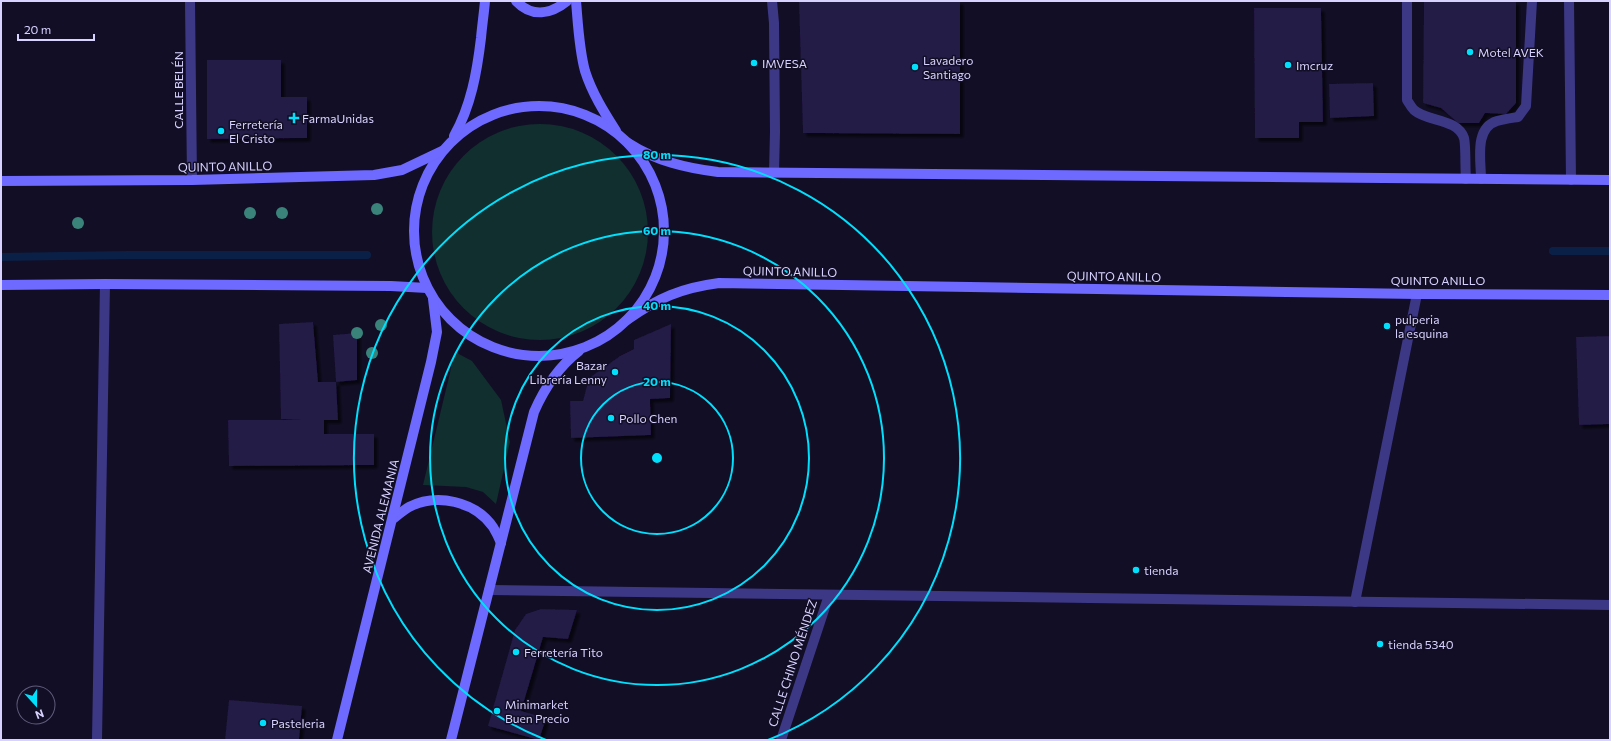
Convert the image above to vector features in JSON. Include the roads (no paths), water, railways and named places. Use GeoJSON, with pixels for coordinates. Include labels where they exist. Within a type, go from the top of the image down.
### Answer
{"type":"FeatureCollection","features":[{"type":"Feature","properties":{"kind":"main road"},"geometry":{"type":"LineString","coordinates":[[485,1],[477,71],[460,125],[424,181],[418,199],[415,217],[414,235],[420,271],[427,288],[444,313],[474,338],[491,347],[529,355],[554,354],[584,347],[599,340],[627,320],[642,302],[656,276],[664,239],[664,221],[661,203],[655,185],[647,168],[628,143]]}},
{"type":"Feature","properties":{"kind":"main road"},"geometry":{"type":"LineString","coordinates":[[516,1],[520,6],[533,12],[554,10],[567,1]]}},
{"type":"Feature","properties":{"kind":"main road"},"geometry":{"type":"LineString","coordinates":[[576,1],[585,70],[596,98],[618,134]]}},
{"type":"Feature","properties":{"kind":"main road"},"geometry":{"type":"LineString","coordinates":[[447,147],[466,130],[483,120],[502,112],[522,108],[542,107],[563,108],[583,114],[618,134],[640,151],[664,161],[698,170],[718,172],[1610,180]]}},
{"type":"Feature","properties":{"kind":"main road","name":"QUINTO ANILLO"},"geometry":{"type":"LineString","coordinates":[[1,181],[192,180],[388,173],[416,164],[447,147]]}},
{"type":"Feature","properties":{"kind":"main road","name":"QUINTO ANILLO"},"geometry":{"type":"LineString","coordinates":[[627,320],[664,297],[684,290],[719,283],[1417,294],[1610,294]]}},
{"type":"Feature","properties":{"kind":"main road"},"geometry":{"type":"LineString","coordinates":[[1,285],[105,284],[391,286],[427,288]]}},
{"type":"Feature","properties":{"kind":"main road","name":"AVENIDA ALEMANIA"},"geometry":{"type":"LineString","coordinates":[[337,740],[394,518],[435,347],[437,332],[433,297]]}},
{"type":"Feature","properties":{"kind":"main road"},"geometry":{"type":"LineString","coordinates":[[451,740],[534,412],[542,392],[554,374],[584,347]]}},
{"type":"Feature","properties":{"kind":"main road"},"geometry":{"type":"LineString","coordinates":[[394,518],[409,507],[426,501],[445,500],[463,504],[480,514],[493,526],[501,543]]}},
{"type":"Feature","properties":{"kind":"street","name":"CALLE BELÉN"},"geometry":{"type":"LineString","coordinates":[[190,1],[192,180]]}},
{"type":"Feature","properties":{"kind":"street"},"geometry":{"type":"LineString","coordinates":[[772,1],[774,23],[774,172]]}},
{"type":"Feature","properties":{"kind":"street"},"geometry":{"type":"LineString","coordinates":[[1407,1],[1407,100],[1413,109],[1421,115],[1446,122],[1458,130],[1464,138],[1466,179]]}},
{"type":"Feature","properties":{"kind":"street"},"geometry":{"type":"LineString","coordinates":[[1481,179],[1481,137],[1487,126],[1497,121],[1518,117],[1526,106],[1532,1]]}},
{"type":"Feature","properties":{"kind":"street"},"geometry":{"type":"LineString","coordinates":[[1569,1],[1571,180]]}},
{"type":"Feature","properties":{"kind":"street"},"geometry":{"type":"LineString","coordinates":[[97,740],[105,284]]}},
{"type":"Feature","properties":{"kind":"street"},"geometry":{"type":"LineString","coordinates":[[1355,602],[1417,294]]}},
{"type":"Feature","properties":{"kind":"street"},"geometry":{"type":"LineString","coordinates":[[489,590],[1610,605]]}},
{"type":"Feature","properties":{"kind":"street","name":"CALLE CHINO MÉNDEZ"},"geometry":{"type":"LineString","coordinates":[[781,740],[829,595]]}},
{"type":"Feature","properties":{"kind":"waterway"},"geometry":{"type":"LineString","coordinates":[[1553,251],[1610,251]]}},
{"type":"Feature","properties":{"kind":"waterway"},"geometry":{"type":"LineString","coordinates":[[1,257],[128,255],[367,255]]}},
{"type":"Feature","properties":{"kind":"place","name":"Motel AVEK"},"geometry":{"type":"Point","coordinates":[1470,52]}},
{"type":"Feature","properties":{"kind":"place","name":"IMVESA"},"geometry":{"type":"Point","coordinates":[754,63]}},
{"type":"Feature","properties":{"kind":"place","name":"Imcruz"},"geometry":{"type":"Point","coordinates":[1288,65]}},
{"type":"Feature","properties":{"kind":"place","name":"Lavadero Santiago"},"geometry":{"type":"Point","coordinates":[915,67]}},
{"type":"Feature","properties":{"kind":"place","name":"FarmaUnidas"},"geometry":{"type":"Point","coordinates":[294,118]}},
{"type":"Feature","properties":{"kind":"place","name":"Ferretería El Cristo"},"geometry":{"type":"Point","coordinates":[221,131]}},
{"type":"Feature","properties":{"kind":"place","name":"pulperia la esquina"},"geometry":{"type":"Point","coordinates":[1387,326]}},
{"type":"Feature","properties":{"kind":"place","name":"Bazar Librería Lenny"},"geometry":{"type":"Point","coordinates":[615,372]}},
{"type":"Feature","properties":{"kind":"place","name":"Pollo Chen"},"geometry":{"type":"Point","coordinates":[611,418]}},
{"type":"Feature","properties":{"kind":"place","name":"tienda"},"geometry":{"type":"Point","coordinates":[1136,570]}},
{"type":"Feature","properties":{"kind":"place","name":"tienda 5340"},"geometry":{"type":"Point","coordinates":[1380,644]}},
{"type":"Feature","properties":{"kind":"place","name":"Ferretería Tito"},"geometry":{"type":"Point","coordinates":[516,652]}},
{"type":"Feature","properties":{"kind":"place","name":"Minimarket Buen Precio"},"geometry":{"type":"Point","coordinates":[497,711]}},
{"type":"Feature","properties":{"kind":"place","name":"Pasteleria"},"geometry":{"type":"Point","coordinates":[263,723]}}]}
